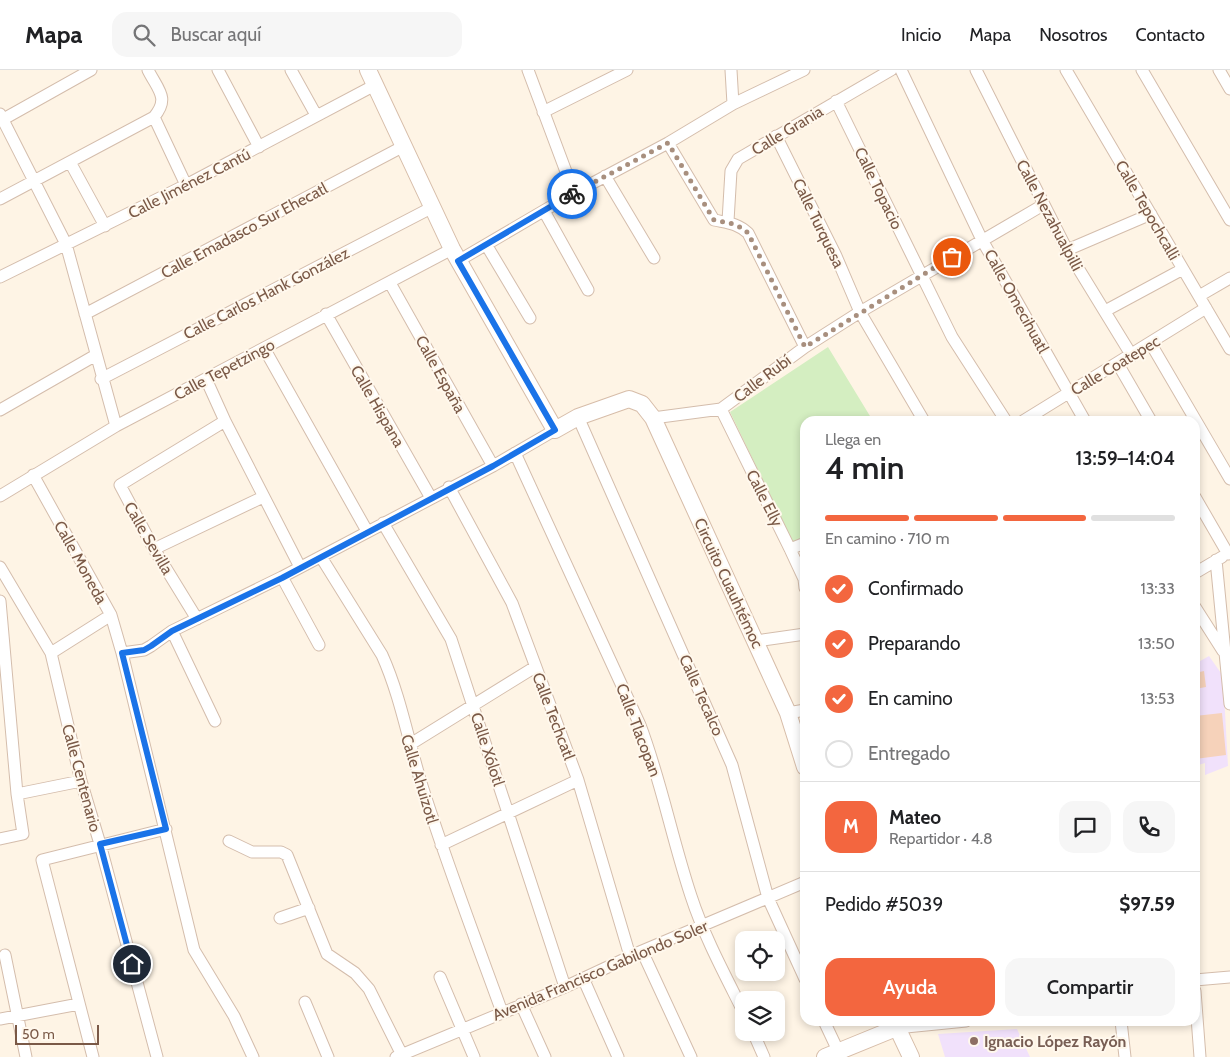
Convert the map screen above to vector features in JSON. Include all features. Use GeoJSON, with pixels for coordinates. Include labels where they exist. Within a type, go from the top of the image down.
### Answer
{"type":"FeatureCollection","features":[{"type":"Feature","properties":{"kind":"street"},"geometry":{"type":"LineString","coordinates":[[91,70],[1,118],[36,180],[66,244],[101,379],[116,426]]}},
{"type":"Feature","properties":{"kind":"street"},"geometry":{"type":"LineString","coordinates":[[0,199],[154,117],[163,106],[163,100],[148,70]]}},
{"type":"Feature","properties":{"kind":"street"},"geometry":{"type":"LineString","coordinates":[[218,70],[259,147]]}},
{"type":"Feature","properties":{"kind":"street"},"geometry":{"type":"LineString","coordinates":[[291,70],[316,115]]}},
{"type":"Feature","properties":{"kind":"street"},"geometry":{"type":"LineString","coordinates":[[368,70],[431,208],[455,255],[555,430]]}},
{"type":"Feature","properties":{"kind":"street"},"geometry":{"type":"LineString","coordinates":[[528,70],[574,193]]}},
{"type":"Feature","properties":{"kind":"street"},"geometry":{"type":"LineString","coordinates":[[543,112],[627,70]]}},
{"type":"Feature","properties":{"kind":"street"},"geometry":{"type":"LineString","coordinates":[[731,70],[733,104]]}},
{"type":"Feature","properties":{"kind":"street","name":"Calle Tepetzingo"},"geometry":{"type":"LineString","coordinates":[[0,496],[116,426],[326,314],[390,283],[455,255],[487,246],[574,193],[668,143],[733,104],[804,70]]}},
{"type":"Feature","properties":{"kind":"street","name":"Calle Grania"},"geometry":{"type":"LineString","coordinates":[[728,221],[734,163],[776,136],[891,70]]}},
{"type":"Feature","properties":{"kind":"street","name":"Calle Omecihuatl"},"geometry":{"type":"LineString","coordinates":[[900,70],[982,240],[1082,416]]}},
{"type":"Feature","properties":{"kind":"street","name":"Calle Nezahualpilli"},"geometry":{"type":"LineString","coordinates":[[976,70],[1067,250],[1132,356]]}},
{"type":"Feature","properties":{"kind":"street","name":"Calle Tepochcalli"},"geometry":{"type":"LineString","coordinates":[[1066,70],[1230,349]]}},
{"type":"Feature","properties":{"kind":"street"},"geometry":{"type":"LineString","coordinates":[[1142,70],[1230,220]]}},
{"type":"Feature","properties":{"kind":"street"},"geometry":{"type":"LineString","coordinates":[[1219,70],[1230,89]]}},
{"type":"Feature","properties":{"kind":"street","name":"Calle Jiménez Cantú"},"geometry":{"type":"LineString","coordinates":[[0,277],[186,185],[375,85]]}},
{"type":"Feature","properties":{"kind":"street","name":"Calle Topacio"},"geometry":{"type":"LineString","coordinates":[[836,101],[952,337],[1003,416]]}},
{"type":"Feature","properties":{"kind":"street"},"geometry":{"type":"LineString","coordinates":[[154,117],[186,185]]}},
{"type":"Feature","properties":{"kind":"street","name":"Calle Turquesa"},"geometry":{"type":"LineString","coordinates":[[776,136],[836,256],[860,312],[921,416]]}},
{"type":"Feature","properties":{"kind":"street"},"geometry":{"type":"LineString","coordinates":[[668,143],[714,220],[728,221],[741,226],[748,233],[805,347]]}},
{"type":"Feature","properties":{"kind":"street","name":"Calle Emadasco Sur Ehecatl"},"geometry":{"type":"LineString","coordinates":[[85,314],[404,146]]}},
{"type":"Feature","properties":{"kind":"street"},"geometry":{"type":"LineString","coordinates":[[70,162],[105,226]]}},
{"type":"Feature","properties":{"kind":"street"},"geometry":{"type":"LineString","coordinates":[[605,176],[654,258]]}},
{"type":"Feature","properties":{"kind":"street","name":"Calle Rubí"},"geometry":{"type":"LineString","coordinates":[[653,418],[721,410],[805,347],[921,275],[1043,205]]}},
{"type":"Feature","properties":{"kind":"street","name":"Calle Carlos Hank González"},"geometry":{"type":"LineString","coordinates":[[101,379],[431,208]]}},
{"type":"Feature","properties":{"kind":"street"},"geometry":{"type":"LineString","coordinates":[[544,211],[588,290]]}},
{"type":"Feature","properties":{"kind":"street"},"geometry":{"type":"LineString","coordinates":[[1067,250],[1150,214]]}},
{"type":"Feature","properties":{"kind":"street"},"geometry":{"type":"LineString","coordinates":[[487,246],[530,318]]}},
{"type":"Feature","properties":{"kind":"street"},"geometry":{"type":"LineString","coordinates":[[1105,311],[1183,269]]}},
{"type":"Feature","properties":{"kind":"street"},"geometry":{"type":"LineString","coordinates":[[1199,296],[1230,278]]}},
{"type":"Feature","properties":{"kind":"street","name":"Calle España"},"geometry":{"type":"LineString","coordinates":[[390,283],[493,466]]}},
{"type":"Feature","properties":{"kind":"street","name":"Calle Coatepec"},"geometry":{"type":"LineString","coordinates":[[1031,416],[1132,356],[1206,308]]}},
{"type":"Feature","properties":{"kind":"street","name":"Calle Hispana"},"geometry":{"type":"LineString","coordinates":[[326,314],[431,498]]}},
{"type":"Feature","properties":{"kind":"street"},"geometry":{"type":"LineString","coordinates":[[1151,344],[1193,416]]}},
{"type":"Feature","properties":{"kind":"street"},"geometry":{"type":"LineString","coordinates":[[264,348],[367,531]]}},
{"type":"Feature","properties":{"kind":"street"},"geometry":{"type":"LineString","coordinates":[[0,410],[96,355]]}},
{"type":"Feature","properties":{"kind":"street"},"geometry":{"type":"LineString","coordinates":[[1118,364],[1148,416]]}},
{"type":"Feature","properties":{"kind":"street"},"geometry":{"type":"LineString","coordinates":[[206,379],[225,421],[300,567]]}},
{"type":"Feature","properties":{"kind":"street","name":"Circuito Cuauhtémoc"},"geometry":{"type":"LineString","coordinates":[[578,417],[629,399],[642,404],[653,418],[788,713],[800,750]]}},
{"type":"Feature","properties":{"kind":"street","name":"Calle Elly"},"geometry":{"type":"LineString","coordinates":[[721,410],[800,570]]}},
{"type":"Feature","properties":{"kind":"street"},"geometry":{"type":"LineString","coordinates":[[122,653],[144,650],[172,631],[282,578],[367,531],[493,466],[578,417]]}},
{"type":"Feature","properties":{"kind":"street","name":"Calle Tecalco"},"geometry":{"type":"LineString","coordinates":[[578,417],[732,765],[768,898],[800,968]]}},
{"type":"Feature","properties":{"kind":"street","name":"Calle Sevilla"},"geometry":{"type":"LineString","coordinates":[[197,619],[154,549],[120,485],[225,421]]}},
{"type":"Feature","properties":{"kind":"street"},"geometry":{"type":"LineString","coordinates":[[1200,428],[1230,480]]}},
{"type":"Feature","properties":{"kind":"street","name":"Calle Tlacopan"},"geometry":{"type":"LineString","coordinates":[[515,453],[640,724],[653,760],[691,895],[702,926],[735,995]]}},
{"type":"Feature","properties":{"kind":"street","name":"Calle Moneda"},"geometry":{"type":"LineString","coordinates":[[33,475],[111,615],[166,829],[194,950],[234,1016],[252,1057]]}},
{"type":"Feature","properties":{"kind":"street","name":"Calle Techcatl"},"geometry":{"type":"LineString","coordinates":[[450,487],[506,590],[578,780],[630,956]]}},
{"type":"Feature","properties":{"kind":"street"},"geometry":{"type":"LineString","coordinates":[[154,549],[263,497]]}},
{"type":"Feature","properties":{"kind":"street"},"geometry":{"type":"LineString","coordinates":[[1200,504],[1229,553],[1200,571]]}},
{"type":"Feature","properties":{"kind":"street","name":"Calle Xólotl"},"geometry":{"type":"LineString","coordinates":[[383,523],[451,639],[565,987]]}},
{"type":"Feature","properties":{"kind":"street"},"geometry":{"type":"LineString","coordinates":[[790,549],[800,545]]}},
{"type":"Feature","properties":{"kind":"street","name":"Calle Ahuizotl"},"geometry":{"type":"LineString","coordinates":[[321,557],[382,655],[390,672],[409,745],[441,845],[502,1012]]}},
{"type":"Feature","properties":{"kind":"street"},"geometry":{"type":"LineString","coordinates":[[1216,560],[1230,697]]}},
{"type":"Feature","properties":{"kind":"street","name":"Calle Centenario"},"geometry":{"type":"LineString","coordinates":[[0,567],[51,653],[81,781],[100,844],[157,1057]]}},
{"type":"Feature","properties":{"kind":"street"},"geometry":{"type":"LineString","coordinates":[[282,578],[319,645]]}},
{"type":"Feature","properties":{"kind":"street"},"geometry":{"type":"LineString","coordinates":[[0,600],[17,794],[23,834],[0,839]]}},
{"type":"Feature","properties":{"kind":"street"},"geometry":{"type":"LineString","coordinates":[[51,653],[111,615]]}},
{"type":"Feature","properties":{"kind":"street"},"geometry":{"type":"LineString","coordinates":[[1200,615],[1224,653]]}},
{"type":"Feature","properties":{"kind":"street"},"geometry":{"type":"LineString","coordinates":[[172,631],[215,722]]}},
{"type":"Feature","properties":{"kind":"street"},"geometry":{"type":"LineString","coordinates":[[756,641],[800,635]]}},
{"type":"Feature","properties":{"kind":"street"},"geometry":{"type":"LineString","coordinates":[[409,745],[535,667]]}},
{"type":"Feature","properties":{"kind":"street"},"geometry":{"type":"LineString","coordinates":[[788,713],[800,711]]}},
{"type":"Feature","properties":{"kind":"street"},"geometry":{"type":"LineString","coordinates":[[441,845],[508,811],[578,780]]}},
{"type":"Feature","properties":{"kind":"street"},"geometry":{"type":"LineString","coordinates":[[17,794],[81,781]]}},
{"type":"Feature","properties":{"kind":"street"},"geometry":{"type":"LineString","coordinates":[[93,1057],[42,860],[166,829]]}},
{"type":"Feature","properties":{"kind":"street"},"geometry":{"type":"LineString","coordinates":[[229,841],[252,852],[281,852],[288,855],[327,954],[355,973],[369,989],[400,1056]]}},
{"type":"Feature","properties":{"kind":"street","name":"Avenida Francisco Gabilondo Soler"},"geometry":{"type":"LineString","coordinates":[[400,1056],[565,987],[630,956],[800,884]]}},
{"type":"Feature","properties":{"kind":"street"},"geometry":{"type":"LineString","coordinates":[[280,918],[309,908]]}},
{"type":"Feature","properties":{"kind":"street"},"geometry":{"type":"LineString","coordinates":[[642,951],[691,1057]]}},
{"type":"Feature","properties":{"kind":"street"},"geometry":{"type":"LineString","coordinates":[[5,955],[26,1057]]}},
{"type":"Feature","properties":{"kind":"street"},"geometry":{"type":"LineString","coordinates":[[440,977],[474,1057]]}},
{"type":"Feature","properties":{"kind":"street"},"geometry":{"type":"LineString","coordinates":[[1200,980],[1230,977]]}},
{"type":"Feature","properties":{"kind":"street"},"geometry":{"type":"LineString","coordinates":[[583,978],[618,1057]]}},
{"type":"Feature","properties":{"kind":"street"},"geometry":{"type":"LineString","coordinates":[[305,1002],[328,1057]]}},
{"type":"Feature","properties":{"kind":"street"},"geometry":{"type":"LineString","coordinates":[[0,1019],[79,1004]]}},
{"type":"Feature","properties":{"kind":"street"},"geometry":{"type":"LineString","coordinates":[[521,1004],[545,1057]]}},
{"type":"Feature","properties":{"kind":"street"},"geometry":{"type":"LineString","coordinates":[[826,1026],[835,1055],[891,1026]]}},
{"type":"Feature","properties":{"kind":"street"},"geometry":{"type":"LineString","coordinates":[[896,1026],[911,1057]]}},
{"type":"Feature","properties":{"kind":"street"},"geometry":{"type":"LineString","coordinates":[[1121,1026],[1125,1057]]}},
{"type":"Feature","properties":{"kind":"street"},"geometry":{"type":"LineString","coordinates":[[1198,1026],[1200,1057]]}},
{"type":"Feature","properties":{"kind":"street"},"geometry":{"type":"LineString","coordinates":[[757,1041],[764,1057]]}},
{"type":"Feature","properties":{"kind":"shaded area"},"geometry":{"type":"Polygon","coordinates":[[[1209,656],[1223,676],[1228,766],[1205,775],[1205,763],[1200,764],[1200,661],[1209,656]]]}},
{"type":"Feature","properties":{"kind":"shaded area"},"geometry":{"type":"Polygon","coordinates":[[[1017,1029],[1030,1057],[945,1057],[938,1034],[1017,1029]]]}},
{"type":"Feature","properties":{"kind":"green space"},"geometry":{"type":"Polygon","coordinates":[[[828,347],[870,416],[800,416],[800,540],[793,543],[730,412],[828,347]]]}},
{"type":"Feature","properties":{"kind":"building"},"geometry":{"type":"Polygon","coordinates":[[[1204,671],[1206,687],[1200,688],[1200,672],[1204,671]]]}},
{"type":"Feature","properties":{"kind":"building"},"geometry":{"type":"Polygon","coordinates":[[[1222,713],[1226,755],[1200,758],[1200,715],[1222,713]]]}},
{"type":"Feature","properties":{"kind":"way so far"},"geometry":{"type":"LineString","coordinates":[[572,194],[668,143],[714,220],[728,221],[741,226],[748,233],[805,347],[952,257]]}},
{"type":"Feature","properties":{"kind":"place","name":"Ignacio López Rayón"},"geometry":{"type":"Point","coordinates":[974,1041]}},
{"type":"Feature","properties":{"kind":"route"},"geometry":{"type":"LineString","coordinates":[[132,964],[100,844],[166,829],[122,653],[144,650],[172,631],[282,578],[440,492],[493,466],[555,430],[458,261],[487,246],[572,194]]}}]}
